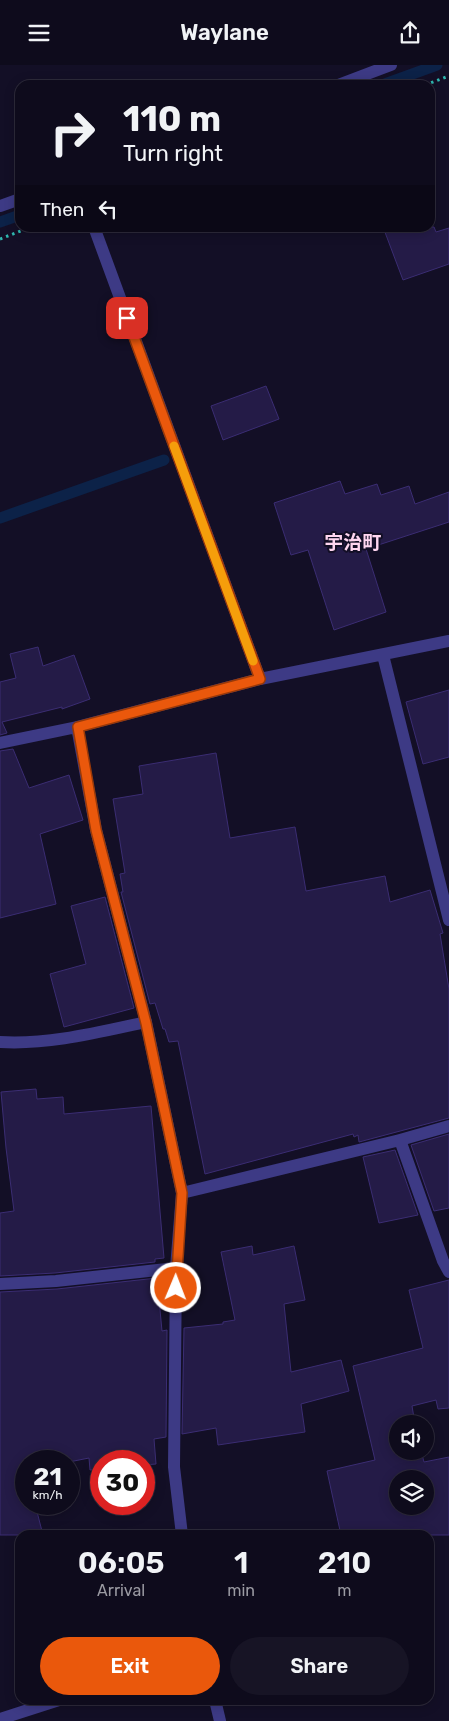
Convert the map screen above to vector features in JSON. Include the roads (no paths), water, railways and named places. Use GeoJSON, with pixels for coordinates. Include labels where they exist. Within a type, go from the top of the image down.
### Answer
{"type":"FeatureCollection","features":[{"type":"Feature","properties":{"kind":"street"},"geometry":{"type":"LineString","coordinates":[[351,80],[391,65]]}},
{"type":"Feature","properties":{"kind":"street"},"geometry":{"type":"LineString","coordinates":[[0,206],[15,201]]}},
{"type":"Feature","properties":{"kind":"street"},"geometry":{"type":"LineString","coordinates":[[96,232],[260,679]]}},
{"type":"Feature","properties":{"kind":"street"},"geometry":{"type":"LineString","coordinates":[[0,743],[78,727],[260,679],[449,641]]}},
{"type":"Feature","properties":{"kind":"street"},"geometry":{"type":"LineString","coordinates":[[383,655],[449,920]]}},
{"type":"Feature","properties":{"kind":"street"},"geometry":{"type":"LineString","coordinates":[[78,727],[96,830],[146,1023],[182,1193],[176,1268],[174,1467],[181,1530]]}},
{"type":"Feature","properties":{"kind":"street"},"geometry":{"type":"LineString","coordinates":[[0,1042],[20,1043],[77,1036],[146,1023]]}},
{"type":"Feature","properties":{"kind":"street"},"geometry":{"type":"LineString","coordinates":[[182,1193],[400,1140],[449,1126]]}},
{"type":"Feature","properties":{"kind":"street"},"geometry":{"type":"LineString","coordinates":[[400,1140],[443,1261],[449,1272]]}},
{"type":"Feature","properties":{"kind":"street"},"geometry":{"type":"LineString","coordinates":[[0,1285],[176,1268]]}},
{"type":"Feature","properties":{"kind":"street"},"geometry":{"type":"LineString","coordinates":[[0,1719],[43,1705]]}},
{"type":"Feature","properties":{"kind":"street"},"geometry":{"type":"LineString","coordinates":[[217,1705],[220,1721]]}},
{"type":"Feature","properties":{"kind":"waterway"},"geometry":{"type":"LineString","coordinates":[[396,80],[437,65]]}},
{"type":"Feature","properties":{"kind":"waterway"},"geometry":{"type":"LineString","coordinates":[[0,222],[15,217]]}},
{"type":"Feature","properties":{"kind":"waterway"},"geometry":{"type":"LineString","coordinates":[[0,518],[164,460]]}},
{"type":"Feature","properties":{"kind":"district","name":"宇治町"},"geometry":{"type":"Point","coordinates":[353,542]}}]}
